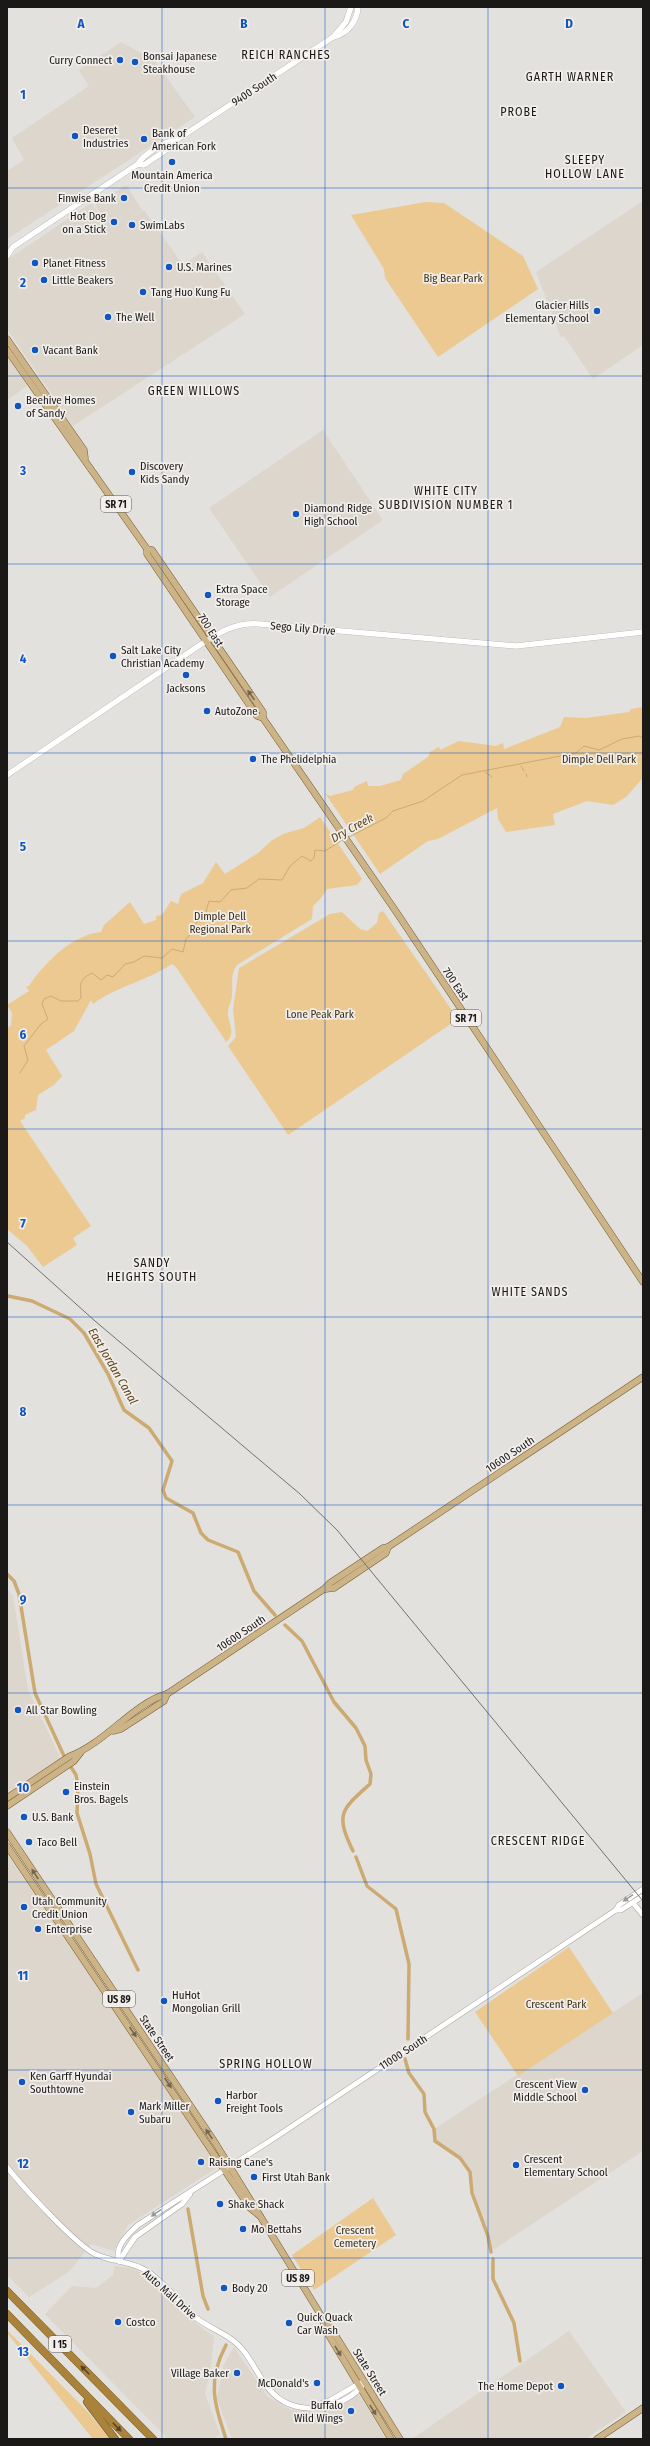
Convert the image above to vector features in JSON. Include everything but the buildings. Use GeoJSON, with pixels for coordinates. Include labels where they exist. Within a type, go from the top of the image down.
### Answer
{"type":"FeatureCollection","features":[{"type":"Feature","properties":{"kind":"highway","name":"I 15"},"geometry":{"type":"LineString","coordinates":[[7,2291],[153,2439]]}},
{"type":"Feature","properties":{"kind":"highway","name":"I 15"},"geometry":{"type":"LineString","coordinates":[[7,2314],[129,2439]]}},
{"type":"Feature","properties":{"kind":"highway"},"geometry":{"type":"LineString","coordinates":[[70,2379],[115,2439]]}},
{"type":"Feature","properties":{"kind":"highway"},"geometry":{"type":"LineString","coordinates":[[113,2398],[122,2401],[159,2439]]}},
{"type":"Feature","properties":{"kind":"main road","name":"9400 South"},"geometry":{"type":"LineString","coordinates":[[7,256],[10,248],[138,164],[144,165],[172,146],[174,141],[333,37],[346,22],[351,7]]}},
{"type":"Feature","properties":{"kind":"main road","name":"9400 South"},"geometry":{"type":"LineString","coordinates":[[333,37],[339,36],[350,27],[356,19],[358,7]]}},
{"type":"Feature","properties":{"kind":"main road","name":"700 East"},"geometry":{"type":"LineString","coordinates":[[7,339],[84,450],[85,458]]}},
{"type":"Feature","properties":{"kind":"main road","name":"700 East"},"geometry":{"type":"LineString","coordinates":[[7,350],[80,454],[85,458],[147,549],[147,554],[263,712],[263,718],[643,1282]]}},
{"type":"Feature","properties":{"kind":"main road","name":"Sego Lily Drive"},"geometry":{"type":"LineString","coordinates":[[7,775],[230,626],[251,623],[516,646],[643,632]]}},
{"type":"Feature","properties":{"kind":"main road","name":"10600 South"},"geometry":{"type":"LineString","coordinates":[[7,1806],[74,1761],[82,1752],[128,1717],[160,1696],[167,1694],[326,1588],[330,1583],[377,1552],[388,1547],[643,1377]]}},
{"type":"Feature","properties":{"kind":"main road","name":"10600 South"},"geometry":{"type":"LineString","coordinates":[[7,1798],[64,1760],[82,1752]]}},
{"type":"Feature","properties":{"kind":"main road"},"geometry":{"type":"LineString","coordinates":[[47,1779],[47,1775],[60,1766],[64,1760]]}},
{"type":"Feature","properties":{"kind":"main road","name":"State Street"},"geometry":{"type":"LineString","coordinates":[[7,1832],[124,2007],[228,2168]]}},
{"type":"Feature","properties":{"kind":"main road","name":"State Street"},"geometry":{"type":"LineString","coordinates":[[7,1846],[255,2205],[260,2216],[322,2317],[365,2382],[400,2439]]}},
{"type":"Feature","properties":{"kind":"main road"},"geometry":{"type":"LineString","coordinates":[[44,1900],[54,1911],[77,1944],[82,1945]]}},
{"type":"Feature","properties":{"kind":"main road"},"geometry":{"type":"LineString","coordinates":[[88,1964],[91,1964],[113,1996],[124,2007]]}},
{"type":"Feature","properties":{"kind":"main road","name":"State Street"},"geometry":{"type":"LineString","coordinates":[[322,2317],[324,2329],[391,2439]]}},
{"type":"Feature","properties":{"kind":"main road"},"geometry":{"type":"LineString","coordinates":[[597,2439],[643,2408]]}},
{"type":"Feature","properties":{"kind":"street","name":"11000 South"},"geometry":{"type":"LineString","coordinates":[[616,1910],[618,1905],[643,1889]]}},
{"type":"Feature","properties":{"kind":"street","name":"11000 South"},"geometry":{"type":"LineString","coordinates":[[119,2261],[119,2249],[131,2232],[616,1910],[621,1910],[643,1896]]}},
{"type":"Feature","properties":{"kind":"street"},"geometry":{"type":"LineString","coordinates":[[633,1903],[643,1915]]}},
{"type":"Feature","properties":{"kind":"street","name":"Auto Mall Drive"},"geometry":{"type":"LineString","coordinates":[[7,2167],[85,2248],[104,2258],[134,2265],[151,2274],[196,2317],[234,2341],[275,2396],[293,2406],[322,2408],[335,2404],[365,2382]]}},
{"type":"Feature","properties":{"kind":"shaded area"},"geometry":{"type":"Polygon","coordinates":[[[121,42],[154,60],[195,117],[7,239],[7,171],[24,160],[12,138],[89,86],[79,70],[121,42]]]}},
{"type":"Feature","properties":{"kind":"shaded area"},"geometry":{"type":"Polygon","coordinates":[[[126,185],[142,210],[128,219],[144,210],[183,265],[202,252],[245,314],[73,426],[7,329],[7,260],[91,203],[102,218],[124,220],[103,217],[95,205],[126,185]]]}},
{"type":"Feature","properties":{"kind":"shaded area","name":"Glacier Hills Elementary School"},"geometry":{"type":"Polygon","coordinates":[[[643,201],[643,345],[593,379],[564,336],[561,337],[536,272],[643,201]]]}},
{"type":"Feature","properties":{"kind":"shaded area"},"geometry":{"type":"Polygon","coordinates":[[[7,357],[27,386],[7,400],[7,357]]]}},
{"type":"Feature","properties":{"kind":"shaded area","name":"Diamond Ridge High School"},"geometry":{"type":"Polygon","coordinates":[[[323,430],[383,520],[270,597],[209,508],[323,430]]]}},
{"type":"Feature","properties":{"kind":"shaded area"},"geometry":{"type":"Polygon","coordinates":[[[7,1589],[13,1596],[28,1690],[61,1759],[7,1792],[7,1589]]]}},
{"type":"Feature","properties":{"kind":"shaded area"},"geometry":{"type":"Polygon","coordinates":[[[7,1854],[139,2046],[218,2167],[128,2225],[114,2251],[91,2244],[70,2271],[29,2297],[7,2275],[7,1854]]]}},
{"type":"Feature","properties":{"kind":"shaded area"},"geometry":{"type":"Polygon","coordinates":[[[643,1993],[643,2151],[493,2250],[472,2193],[470,2172],[460,2158],[435,2141],[434,2129],[643,1993]]]}},
{"type":"Feature","properties":{"kind":"shaded area"},"geometry":{"type":"Polygon","coordinates":[[[115,2266],[132,2268],[147,2276],[203,2329],[214,2336],[211,2367],[205,2394],[220,2434],[213,2439],[168,2439],[45,2314],[72,2286],[96,2288],[113,2275],[115,2266]]]}},
{"type":"Feature","properties":{"kind":"shaded area"},"geometry":{"type":"Polygon","coordinates":[[[569,2331],[626,2412],[585,2439],[412,2439],[569,2331]]]}},
{"type":"Feature","properties":{"kind":"shaded area"},"geometry":{"type":"Polygon","coordinates":[[[234,2347],[268,2397],[291,2410],[318,2412],[359,2394],[386,2439],[232,2439],[217,2399],[223,2366],[234,2347]]]}},
{"type":"Feature","properties":{"kind":"green space","name":"Big Bear Park"},"geometry":{"type":"Polygon","coordinates":[[[426,202],[444,203],[523,256],[538,289],[438,357],[385,278],[384,269],[351,215],[426,202]]]}},
{"type":"Feature","properties":{"kind":"green space","name":"Dimple Dell Park"},"geometry":{"type":"Polygon","coordinates":[[[643,707],[643,778],[626,797],[613,805],[587,801],[553,814],[555,825],[506,832],[498,819],[497,808],[438,839],[428,841],[380,874],[325,793],[330,796],[353,790],[354,787],[367,781],[368,786],[380,786],[401,780],[403,774],[428,757],[430,752],[439,747],[440,750],[459,741],[496,746],[503,743],[504,749],[560,727],[564,717],[586,718],[629,712],[631,709],[643,707]]]}},
{"type":"Feature","properties":{"kind":"green space","name":"Dimple Dell Regional Park"},"geometry":{"type":"Polygon","coordinates":[[[320,817],[362,879],[357,885],[327,889],[313,906],[312,919],[237,965],[233,972],[232,997],[228,1010],[231,1035],[226,1042],[176,967],[172,964],[102,998],[93,1004],[91,1000],[74,1031],[46,1050],[62,1076],[54,1085],[38,1095],[36,1110],[25,1115],[25,1118],[20,1121],[91,1226],[73,1238],[77,1245],[43,1267],[27,1246],[7,1229],[7,1029],[11,1025],[12,1013],[7,1005],[29,991],[26,986],[29,986],[52,958],[75,941],[85,936],[101,932],[104,925],[130,902],[144,924],[156,920],[156,916],[162,915],[171,901],[178,904],[181,894],[203,883],[216,862],[225,874],[258,853],[271,841],[283,834],[304,828],[320,817]]]}},
{"type":"Feature","properties":{"kind":"green space","name":"Lone Peak Park"},"geometry":{"type":"Polygon","coordinates":[[[383,911],[458,1019],[288,1135],[228,1046],[236,1037],[233,1009],[239,968],[330,914],[342,912],[360,929],[367,931],[377,923],[379,913],[383,911]]]}},
{"type":"Feature","properties":{"kind":"green space","name":"Crescent Park"},"geometry":{"type":"Polygon","coordinates":[[[569,1947],[613,2013],[518,2076],[475,2012],[569,1947]]]}},
{"type":"Feature","properties":{"kind":"green space","name":"Crescent Cemetery"},"geometry":{"type":"Polygon","coordinates":[[[373,2198],[396,2235],[314,2290],[292,2255],[373,2198]]]}},
{"type":"Feature","properties":{"kind":"green space"},"geometry":{"type":"Polygon","coordinates":[[[7,2330],[88,2412],[110,2439],[93,2439],[7,2333],[7,2330]]]}},
{"type":"Feature","properties":{"kind":"waterway","name":"Dry Creek"},"geometry":{"type":"LineString","coordinates":[[349,837],[386,818],[393,811],[423,801],[462,775],[576,753],[584,746],[599,750],[622,739],[639,736],[643,738]]}},
{"type":"Feature","properties":{"kind":"waterway"},"geometry":{"type":"LineString","coordinates":[[521,766],[524,771]]}},
{"type":"Feature","properties":{"kind":"waterway"},"geometry":{"type":"LineString","coordinates":[[485,772],[492,777]]}},
{"type":"Feature","properties":{"kind":"waterway","name":"Dry Creek"},"geometry":{"type":"LineString","coordinates":[[20,1073],[28,1060],[24,1046],[41,1024],[48,1019],[42,1004],[44,999],[51,996],[61,1001],[78,1001],[81,998],[81,983],[88,975],[92,973],[101,980],[107,975],[113,977],[125,964],[134,962],[144,956],[162,958],[172,949],[183,952],[186,939],[193,931],[196,923],[205,915],[209,901],[220,902],[231,890],[247,888],[259,879],[282,880],[290,866],[302,856],[311,861],[314,858],[315,850],[325,851],[344,839]]}},
{"type":"Feature","properties":{"kind":"waterway","name":"East Jordan Canal"},"geometry":{"type":"LineString","coordinates":[[8,1296],[32,1301],[70,1319],[84,1333],[108,1374],[124,1410],[149,1428],[172,1461],[163,1490],[166,1498],[193,1513],[201,1533],[208,1540],[238,1552],[254,1591],[275,1615]]}},
{"type":"Feature","properties":{"kind":"waterway"},"geometry":{"type":"LineString","coordinates":[[7,1574],[14,1581],[19,1594],[35,1693],[64,1756]]}},
{"type":"Feature","properties":{"kind":"waterway","name":"East Jordan Canal"},"geometry":{"type":"LineString","coordinates":[[285,1625],[302,1641],[334,1702],[356,1728],[365,1746],[366,1760],[371,1774],[370,1784],[347,1807],[343,1820],[347,1839],[353,1851]]}},
{"type":"Feature","properties":{"kind":"waterway"},"geometry":{"type":"LineString","coordinates":[[71,1767],[76,1775],[78,1785],[77,1813],[90,1854],[96,1884],[138,1970]]}},
{"type":"Feature","properties":{"kind":"waterway","name":"East Jordan Canal"},"geometry":{"type":"LineString","coordinates":[[356,1857],[367,1886],[396,1909],[409,1964],[408,2039]]}},
{"type":"Feature","properties":{"kind":"waterway","name":"East Jordan Canal"},"geometry":{"type":"LineString","coordinates":[[405,2059],[409,2073],[424,2094],[425,2112],[434,2129],[435,2141],[460,2158],[470,2172],[472,2193],[488,2236],[491,2252]]}},
{"type":"Feature","properties":{"kind":"waterway"},"geometry":{"type":"LineString","coordinates":[[188,2209],[203,2296],[208,2309]]}},
{"type":"Feature","properties":{"kind":"waterway","name":"East Jordan Canal"},"geometry":{"type":"LineString","coordinates":[[493,2259],[493,2279],[514,2323],[520,2361]]}},
{"type":"Feature","properties":{"kind":"waterway"},"geometry":{"type":"LineString","coordinates":[[226,2345],[216,2370],[214,2392],[218,2414],[226,2439]]}},
{"type":"Feature","properties":{"kind":"tram line"},"geometry":{"type":"LineString","coordinates":[[7,1242],[95,1321],[300,1494],[337,1530],[643,1901]]}},
{"type":"Feature","properties":{"kind":"place","name":"Curry Connect"},"geometry":{"type":"Point","coordinates":[120,60]}},
{"type":"Feature","properties":{"kind":"place","name":"Bonsai Japanese Steakhouse"},"geometry":{"type":"Point","coordinates":[135,62]}},
{"type":"Feature","properties":{"kind":"place","name":"Deseret Industries"},"geometry":{"type":"Point","coordinates":[75,136]}},
{"type":"Feature","properties":{"kind":"place","name":"Bank of American Fork"},"geometry":{"type":"Point","coordinates":[144,139]}},
{"type":"Feature","properties":{"kind":"place","name":"Mountain America Credit Union"},"geometry":{"type":"Point","coordinates":[172,162]}},
{"type":"Feature","properties":{"kind":"place","name":"Finwise Bank"},"geometry":{"type":"Point","coordinates":[124,198]}},
{"type":"Feature","properties":{"kind":"place","name":"Hot Dog on a Stick"},"geometry":{"type":"Point","coordinates":[114,222]}},
{"type":"Feature","properties":{"kind":"place","name":"SwimLabs"},"geometry":{"type":"Point","coordinates":[132,225]}},
{"type":"Feature","properties":{"kind":"place","name":"Planet Fitness"},"geometry":{"type":"Point","coordinates":[35,263]}},
{"type":"Feature","properties":{"kind":"place","name":"U.S. Marines"},"geometry":{"type":"Point","coordinates":[169,267]}},
{"type":"Feature","properties":{"kind":"place","name":"Little Beakers"},"geometry":{"type":"Point","coordinates":[44,280]}},
{"type":"Feature","properties":{"kind":"place","name":"Tang Huo Kung Fu"},"geometry":{"type":"Point","coordinates":[143,292]}},
{"type":"Feature","properties":{"kind":"place","name":"Glacier Hills Elementary School"},"geometry":{"type":"Point","coordinates":[597,311]}},
{"type":"Feature","properties":{"kind":"place","name":"The Well"},"geometry":{"type":"Point","coordinates":[108,317]}},
{"type":"Feature","properties":{"kind":"place","name":"Vacant Bank"},"geometry":{"type":"Point","coordinates":[35,350]}},
{"type":"Feature","properties":{"kind":"place","name":"Beehive Homes of Sandy"},"geometry":{"type":"Point","coordinates":[18,406]}},
{"type":"Feature","properties":{"kind":"place","name":"Discovery Kids Sandy"},"geometry":{"type":"Point","coordinates":[132,472]}},
{"type":"Feature","properties":{"kind":"place","name":"Diamond Ridge High School"},"geometry":{"type":"Point","coordinates":[296,514]}},
{"type":"Feature","properties":{"kind":"place","name":"Extra Space Storage"},"geometry":{"type":"Point","coordinates":[208,595]}},
{"type":"Feature","properties":{"kind":"place","name":"Salt Lake City Christian Academy"},"geometry":{"type":"Point","coordinates":[113,656]}},
{"type":"Feature","properties":{"kind":"place","name":"Jacksons"},"geometry":{"type":"Point","coordinates":[186,675]}},
{"type":"Feature","properties":{"kind":"place","name":"AutoZone"},"geometry":{"type":"Point","coordinates":[207,711]}},
{"type":"Feature","properties":{"kind":"place","name":"The Phelidelphia"},"geometry":{"type":"Point","coordinates":[253,759]}},
{"type":"Feature","properties":{"kind":"place","name":"All Star Bowling"},"geometry":{"type":"Point","coordinates":[18,1710]}},
{"type":"Feature","properties":{"kind":"place","name":"Einstein Bros. Bagels"},"geometry":{"type":"Point","coordinates":[66,1792]}},
{"type":"Feature","properties":{"kind":"place","name":"U.S. Bank"},"geometry":{"type":"Point","coordinates":[24,1817]}},
{"type":"Feature","properties":{"kind":"place","name":"Taco Bell"},"geometry":{"type":"Point","coordinates":[29,1842]}},
{"type":"Feature","properties":{"kind":"place","name":"Utah Community Credit Union"},"geometry":{"type":"Point","coordinates":[24,1907]}},
{"type":"Feature","properties":{"kind":"place","name":"Enterprise"},"geometry":{"type":"Point","coordinates":[38,1929]}},
{"type":"Feature","properties":{"kind":"place","name":"HuHot Mongolian Grill"},"geometry":{"type":"Point","coordinates":[164,2001]}},
{"type":"Feature","properties":{"kind":"place","name":"Ken Garff Hyundai Southtowne"},"geometry":{"type":"Point","coordinates":[22,2082]}},
{"type":"Feature","properties":{"kind":"place","name":"Crescent View Middle School"},"geometry":{"type":"Point","coordinates":[585,2090]}},
{"type":"Feature","properties":{"kind":"place","name":"Harbor Freight Tools"},"geometry":{"type":"Point","coordinates":[218,2101]}},
{"type":"Feature","properties":{"kind":"place","name":"Mark Miller Subaru"},"geometry":{"type":"Point","coordinates":[131,2112]}},
{"type":"Feature","properties":{"kind":"place","name":"Raising Cane's"},"geometry":{"type":"Point","coordinates":[201,2162]}},
{"type":"Feature","properties":{"kind":"place","name":"Crescent Elementary School"},"geometry":{"type":"Point","coordinates":[516,2165]}},
{"type":"Feature","properties":{"kind":"place","name":"First Utah Bank"},"geometry":{"type":"Point","coordinates":[254,2177]}},
{"type":"Feature","properties":{"kind":"place","name":"Shake Shack"},"geometry":{"type":"Point","coordinates":[220,2204]}},
{"type":"Feature","properties":{"kind":"place","name":"Mo Bettahs"},"geometry":{"type":"Point","coordinates":[243,2229]}},
{"type":"Feature","properties":{"kind":"place","name":"Body 20"},"geometry":{"type":"Point","coordinates":[224,2288]}},
{"type":"Feature","properties":{"kind":"place","name":"Costco"},"geometry":{"type":"Point","coordinates":[118,2322]}},
{"type":"Feature","properties":{"kind":"place","name":"Quick Quack Car Wash"},"geometry":{"type":"Point","coordinates":[289,2323]}},
{"type":"Feature","properties":{"kind":"place","name":"Village Baker"},"geometry":{"type":"Point","coordinates":[237,2373]}},
{"type":"Feature","properties":{"kind":"place","name":"McDonald's"},"geometry":{"type":"Point","coordinates":[317,2383]}},
{"type":"Feature","properties":{"kind":"place","name":"The Home Depot"},"geometry":{"type":"Point","coordinates":[561,2386]}},
{"type":"Feature","properties":{"kind":"place","name":"Buffalo Wild Wings"},"geometry":{"type":"Point","coordinates":[351,2411]}},
{"type":"Feature","properties":{"kind":"district","name":"REICH RANCHES"},"geometry":{"type":"Point","coordinates":[286,55]}},
{"type":"Feature","properties":{"kind":"district","name":"GARTH WARNER"},"geometry":{"type":"Point","coordinates":[570,77]}},
{"type":"Feature","properties":{"kind":"district","name":"PROBE"},"geometry":{"type":"Point","coordinates":[519,112]}},
{"type":"Feature","properties":{"kind":"district","name":"SLEEPY HOLLOW LANE"},"geometry":{"type":"Point","coordinates":[585,167]}},
{"type":"Feature","properties":{"kind":"district","name":"GREEN WILLOWS"},"geometry":{"type":"Point","coordinates":[194,391]}},
{"type":"Feature","properties":{"kind":"district","name":"WHITE CITY SUBDIVISION NUMBER 1"},"geometry":{"type":"Point","coordinates":[446,498]}},
{"type":"Feature","properties":{"kind":"district","name":"SANDY HEIGHTS SOUTH"},"geometry":{"type":"Point","coordinates":[152,1270]}},
{"type":"Feature","properties":{"kind":"district","name":"WHITE SANDS"},"geometry":{"type":"Point","coordinates":[530,1292]}},
{"type":"Feature","properties":{"kind":"district","name":"CRESCENT RIDGE"},"geometry":{"type":"Point","coordinates":[538,1841]}},
{"type":"Feature","properties":{"kind":"district","name":"SPRING HOLLOW"},"geometry":{"type":"Point","coordinates":[266,2064]}}]}
